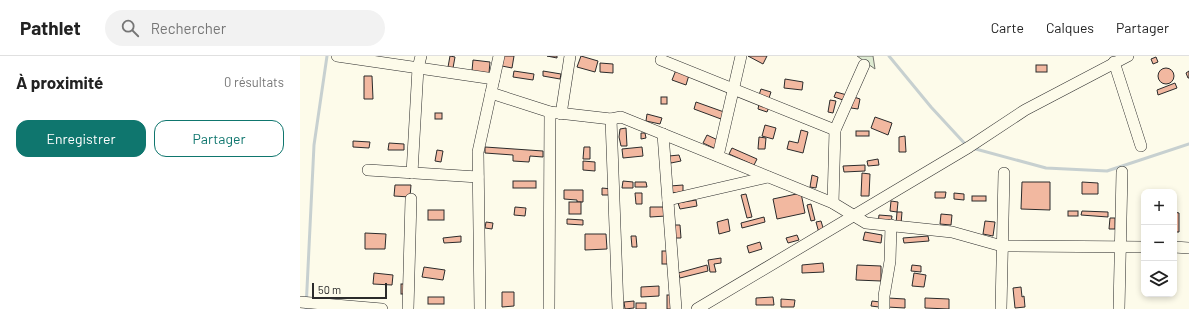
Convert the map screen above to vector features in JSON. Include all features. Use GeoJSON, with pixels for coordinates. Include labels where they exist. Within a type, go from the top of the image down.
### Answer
{"type":"FeatureCollection","features":[{"type":"Feature","properties":{"kind":"street"},"geometry":{"type":"LineString","coordinates":[[337,56],[494,79]]}},
{"type":"Feature","properties":{"kind":"street"},"geometry":{"type":"LineString","coordinates":[[412,173],[418,68],[421,56]]}},
{"type":"Feature","properties":{"kind":"street"},"geometry":{"type":"LineString","coordinates":[[480,309],[478,152],[499,56]]}},
{"type":"Feature","properties":{"kind":"street"},"geometry":{"type":"LineString","coordinates":[[549,309],[556,113],[570,56]]}},
{"type":"Feature","properties":{"kind":"street"},"geometry":{"type":"LineString","coordinates":[[718,156],[741,56]]}},
{"type":"Feature","properties":{"kind":"street"},"geometry":{"type":"LineString","coordinates":[[697,309],[969,148],[1025,110],[1128,56]]}},
{"type":"Feature","properties":{"kind":"street"},"geometry":{"type":"LineString","coordinates":[[661,60],[835,130]]}},
{"type":"Feature","properties":{"kind":"street"},"geometry":{"type":"LineString","coordinates":[[1114,62],[1141,146]]}},
{"type":"Feature","properties":{"kind":"street"},"geometry":{"type":"LineString","coordinates":[[833,204],[835,130],[864,65]]}},
{"type":"Feature","properties":{"kind":"street"},"geometry":{"type":"LineString","coordinates":[[491,93],[556,113],[611,119],[621,117],[833,204],[866,223],[952,232],[1002,246],[1141,247]]}},
{"type":"Feature","properties":{"kind":"street"},"geometry":{"type":"LineString","coordinates":[[611,119],[618,309]]}},
{"type":"Feature","properties":{"kind":"street"},"geometry":{"type":"LineString","coordinates":[[663,134],[676,309]]}},
{"type":"Feature","properties":{"kind":"street"},"geometry":{"type":"LineString","coordinates":[[368,170],[478,177]]}},
{"type":"Feature","properties":{"kind":"street"},"geometry":{"type":"LineString","coordinates":[[1119,309],[1122,172]]}},
{"type":"Feature","properties":{"kind":"street"},"geometry":{"type":"LineString","coordinates":[[1001,309],[1004,173]]}},
{"type":"Feature","properties":{"kind":"street"},"geometry":{"type":"LineString","coordinates":[[668,200],[768,177]]}},
{"type":"Feature","properties":{"kind":"street"},"geometry":{"type":"LineString","coordinates":[[408,309],[411,199]]}},
{"type":"Feature","properties":{"kind":"street"},"geometry":{"type":"LineString","coordinates":[[884,309],[884,296],[890,261],[891,225]]}},
{"type":"Feature","properties":{"kind":"street"},"geometry":{"type":"LineString","coordinates":[[1177,248],[1189,248]]}},
{"type":"Feature","properties":{"kind":"street"},"geometry":{"type":"LineString","coordinates":[[300,302],[382,309]]}},
{"type":"Feature","properties":{"kind":"green space"},"geometry":{"type":"Polygon","coordinates":[[[857,56],[873,56],[875,69],[857,56]]]}},
{"type":"Feature","properties":{"kind":"building"},"geometry":{"type":"Polygon","coordinates":[[[450,56],[455,57],[453,68],[448,67],[450,56]]]}},
{"type":"Feature","properties":{"kind":"building"},"geometry":{"type":"Polygon","coordinates":[[[504,56],[514,56],[512,68],[502,66],[504,56]]]}},
{"type":"Feature","properties":{"kind":"building"},"geometry":{"type":"Polygon","coordinates":[[[581,56],[598,61],[595,72],[577,67],[581,56]]]}},
{"type":"Feature","properties":{"kind":"building"},"geometry":{"type":"Polygon","coordinates":[[[748,56],[767,56],[763,64],[748,56]]]}},
{"type":"Feature","properties":{"kind":"building"},"geometry":{"type":"Polygon","coordinates":[[[1156,57],[1158,62],[1153,64],[1151,59],[1156,57]]]}},
{"type":"Feature","properties":{"kind":"building"},"geometry":{"type":"Polygon","coordinates":[[[473,60],[490,62],[489,73],[472,71],[473,60]]]}},
{"type":"Feature","properties":{"kind":"building"},"geometry":{"type":"Polygon","coordinates":[[[600,63],[613,64],[613,73],[600,72],[600,63]]]}},
{"type":"Feature","properties":{"kind":"building"},"geometry":{"type":"Polygon","coordinates":[[[1036,65],[1047,65],[1047,72],[1036,72],[1036,65]]]}},
{"type":"Feature","properties":{"kind":"building"},"geometry":{"type":"Polygon","coordinates":[[[1166,68],[1172,70],[1174,76],[1172,82],[1166,84],[1160,82],[1158,76],[1160,70],[1166,68]]]}},
{"type":"Feature","properties":{"kind":"building"},"geometry":{"type":"Polygon","coordinates":[[[676,70],[689,75],[686,85],[672,80],[676,70]]]}},
{"type":"Feature","properties":{"kind":"building"},"geometry":{"type":"Polygon","coordinates":[[[514,71],[534,74],[533,80],[513,77],[514,71]]]}},
{"type":"Feature","properties":{"kind":"building"},"geometry":{"type":"Polygon","coordinates":[[[543,71],[561,74],[560,79],[543,76],[543,71]]]}},
{"type":"Feature","properties":{"kind":"building"},"geometry":{"type":"Polygon","coordinates":[[[1189,71],[1189,78],[1188,78],[1186,73],[1189,71]]]}},
{"type":"Feature","properties":{"kind":"building"},"geometry":{"type":"Polygon","coordinates":[[[364,76],[372,76],[373,99],[364,99],[364,76]]]}},
{"type":"Feature","properties":{"kind":"building"},"geometry":{"type":"Polygon","coordinates":[[[785,79],[803,82],[802,90],[784,88],[785,79]]]}},
{"type":"Feature","properties":{"kind":"building"},"geometry":{"type":"Polygon","coordinates":[[[1175,83],[1177,88],[1158,95],[1157,90],[1175,83]]]}},
{"type":"Feature","properties":{"kind":"building"},"geometry":{"type":"Polygon","coordinates":[[[761,89],[771,92],[769,98],[759,95],[761,89]]]}},
{"type":"Feature","properties":{"kind":"building"},"geometry":{"type":"Polygon","coordinates":[[[836,92],[847,95],[846,101],[834,97],[836,92]]]}},
{"type":"Feature","properties":{"kind":"building"},"geometry":{"type":"Polygon","coordinates":[[[661,97],[667,97],[667,104],[661,104],[661,97]]]}},
{"type":"Feature","properties":{"kind":"building"},"geometry":{"type":"Polygon","coordinates":[[[854,97],[860,99],[858,109],[851,108],[854,97]]]}},
{"type":"Feature","properties":{"kind":"building"},"geometry":{"type":"Polygon","coordinates":[[[830,100],[836,101],[833,113],[828,112],[830,100]]]}},
{"type":"Feature","properties":{"kind":"building"},"geometry":{"type":"Polygon","coordinates":[[[696,102],[724,112],[721,119],[694,109],[696,102]]]}},
{"type":"Feature","properties":{"kind":"building"},"geometry":{"type":"Polygon","coordinates":[[[759,104],[769,107],[767,112],[758,109],[759,104]]]}},
{"type":"Feature","properties":{"kind":"building"},"geometry":{"type":"Polygon","coordinates":[[[435,113],[442,113],[442,119],[435,119],[435,113]]]}},
{"type":"Feature","properties":{"kind":"building"},"geometry":{"type":"Polygon","coordinates":[[[647,114],[662,118],[660,124],[646,121],[647,114]]]}},
{"type":"Feature","properties":{"kind":"building"},"geometry":{"type":"Polygon","coordinates":[[[875,117],[892,123],[888,135],[871,128],[875,117]]]}},
{"type":"Feature","properties":{"kind":"building"},"geometry":{"type":"Polygon","coordinates":[[[765,125],[776,128],[773,139],[762,136],[765,125]]]}},
{"type":"Feature","properties":{"kind":"building"},"geometry":{"type":"Polygon","coordinates":[[[626,128],[627,146],[621,146],[619,137],[620,129],[626,128]]]}},
{"type":"Feature","properties":{"kind":"building"},"geometry":{"type":"Polygon","coordinates":[[[801,130],[808,132],[803,153],[787,149],[789,141],[798,143],[801,130]]]}},
{"type":"Feature","properties":{"kind":"building"},"geometry":{"type":"Polygon","coordinates":[[[856,131],[869,131],[869,136],[856,136],[856,131]]]}},
{"type":"Feature","properties":{"kind":"building"},"geometry":{"type":"Polygon","coordinates":[[[641,133],[645,133],[646,138],[641,139],[641,133]]]}},
{"type":"Feature","properties":{"kind":"building"},"geometry":{"type":"Polygon","coordinates":[[[707,135],[720,141],[716,149],[703,143],[707,135]]]}},
{"type":"Feature","properties":{"kind":"building"},"geometry":{"type":"Polygon","coordinates":[[[905,136],[906,152],[899,152],[899,137],[905,136]]]}},
{"type":"Feature","properties":{"kind":"building"},"geometry":{"type":"Polygon","coordinates":[[[759,137],[766,138],[765,149],[758,149],[759,137]]]}},
{"type":"Feature","properties":{"kind":"building"},"geometry":{"type":"Polygon","coordinates":[[[353,141],[370,142],[369,148],[353,147],[353,141]]]}},
{"type":"Feature","properties":{"kind":"building"},"geometry":{"type":"Polygon","coordinates":[[[389,143],[404,144],[404,150],[388,150],[389,143]]]}},
{"type":"Feature","properties":{"kind":"building"},"geometry":{"type":"Polygon","coordinates":[[[485,147],[543,151],[543,157],[530,156],[529,162],[513,161],[513,155],[485,153],[485,147]]]}},
{"type":"Feature","properties":{"kind":"building"},"geometry":{"type":"Polygon","coordinates":[[[584,147],[590,147],[590,159],[583,159],[584,147]]]}},
{"type":"Feature","properties":{"kind":"building"},"geometry":{"type":"Polygon","coordinates":[[[642,147],[643,156],[623,158],[622,149],[642,147]]]}},
{"type":"Feature","properties":{"kind":"building"},"geometry":{"type":"Polygon","coordinates":[[[732,148],[757,159],[754,165],[729,154],[732,148]]]}},
{"type":"Feature","properties":{"kind":"building"},"geometry":{"type":"Polygon","coordinates":[[[437,150],[443,151],[441,162],[435,161],[437,150]]]}},
{"type":"Feature","properties":{"kind":"building"},"geometry":{"type":"Polygon","coordinates":[[[679,155],[681,161],[671,163],[669,156],[679,155]]]}},
{"type":"Feature","properties":{"kind":"building"},"geometry":{"type":"Polygon","coordinates":[[[878,159],[879,165],[868,166],[867,161],[878,159]]]}},
{"type":"Feature","properties":{"kind":"building"},"geometry":{"type":"Polygon","coordinates":[[[583,161],[595,162],[595,171],[583,170],[583,161]]]}},
{"type":"Feature","properties":{"kind":"building"},"geometry":{"type":"Polygon","coordinates":[[[865,165],[865,171],[844,172],[843,166],[865,165]]]}},
{"type":"Feature","properties":{"kind":"building"},"geometry":{"type":"Polygon","coordinates":[[[862,173],[870,174],[869,196],[861,196],[862,173]]]}},
{"type":"Feature","properties":{"kind":"building"},"geometry":{"type":"Polygon","coordinates":[[[812,175],[818,177],[816,188],[810,187],[812,175]]]}},
{"type":"Feature","properties":{"kind":"building"},"geometry":{"type":"Polygon","coordinates":[[[513,181],[536,181],[536,188],[513,188],[513,181]]]}},
{"type":"Feature","properties":{"kind":"building"},"geometry":{"type":"Polygon","coordinates":[[[623,181],[633,182],[633,188],[622,188],[623,181]]]}},
{"type":"Feature","properties":{"kind":"building"},"geometry":{"type":"Polygon","coordinates":[[[635,182],[646,182],[647,187],[635,187],[635,182]]]}},
{"type":"Feature","properties":{"kind":"building"},"geometry":{"type":"Polygon","coordinates":[[[1022,182],[1050,182],[1050,210],[1021,209],[1022,182]]]}},
{"type":"Feature","properties":{"kind":"building"},"geometry":{"type":"Polygon","coordinates":[[[1082,182],[1098,183],[1098,194],[1082,194],[1082,182]]]}},
{"type":"Feature","properties":{"kind":"building"},"geometry":{"type":"Polygon","coordinates":[[[395,185],[411,185],[410,197],[394,196],[395,185]]]}},
{"type":"Feature","properties":{"kind":"building"},"geometry":{"type":"Polygon","coordinates":[[[683,185],[683,192],[670,193],[670,186],[683,185]]]}},
{"type":"Feature","properties":{"kind":"building"},"geometry":{"type":"Polygon","coordinates":[[[602,188],[612,189],[612,195],[602,195],[602,188]]]}},
{"type":"Feature","properties":{"kind":"building"},"geometry":{"type":"Polygon","coordinates":[[[564,190],[583,190],[583,202],[564,199],[564,190]]]}},
{"type":"Feature","properties":{"kind":"building"},"geometry":{"type":"Polygon","coordinates":[[[935,192],[946,192],[945,198],[935,198],[935,192]]]}},
{"type":"Feature","properties":{"kind":"building"},"geometry":{"type":"Polygon","coordinates":[[[635,193],[642,193],[642,204],[636,204],[635,193]]]}},
{"type":"Feature","properties":{"kind":"building"},"geometry":{"type":"Polygon","coordinates":[[[801,193],[805,213],[777,219],[773,199],[801,193]]]}},
{"type":"Feature","properties":{"kind":"building"},"geometry":{"type":"Polygon","coordinates":[[[954,193],[964,194],[964,200],[954,199],[954,193]]]}},
{"type":"Feature","properties":{"kind":"building"},"geometry":{"type":"Polygon","coordinates":[[[746,194],[752,217],[747,218],[741,195],[746,194]]]}},
{"type":"Feature","properties":{"kind":"building"},"geometry":{"type":"Polygon","coordinates":[[[972,196],[986,196],[986,201],[972,201],[972,196]]]}},
{"type":"Feature","properties":{"kind":"building"},"geometry":{"type":"Polygon","coordinates":[[[696,200],[697,206],[680,209],[678,203],[696,200]]]}},
{"type":"Feature","properties":{"kind":"building"},"geometry":{"type":"Polygon","coordinates":[[[891,201],[898,202],[897,212],[890,211],[891,201]]]}},
{"type":"Feature","properties":{"kind":"building"},"geometry":{"type":"Polygon","coordinates":[[[569,202],[581,202],[581,214],[569,214],[569,202]]]}},
{"type":"Feature","properties":{"kind":"building"},"geometry":{"type":"Polygon","coordinates":[[[811,204],[815,220],[811,221],[807,205],[811,204]]]}},
{"type":"Feature","properties":{"kind":"building"},"geometry":{"type":"Polygon","coordinates":[[[515,207],[526,208],[525,216],[514,215],[515,207]]]}},
{"type":"Feature","properties":{"kind":"building"},"geometry":{"type":"Polygon","coordinates":[[[650,207],[666,207],[666,216],[650,217],[650,207]]]}},
{"type":"Feature","properties":{"kind":"building"},"geometry":{"type":"Polygon","coordinates":[[[428,210],[444,210],[444,220],[428,220],[428,210]]]}},
{"type":"Feature","properties":{"kind":"building"},"geometry":{"type":"Polygon","coordinates":[[[1068,211],[1078,211],[1078,216],[1068,216],[1068,211]]]}},
{"type":"Feature","properties":{"kind":"building"},"geometry":{"type":"Polygon","coordinates":[[[1082,211],[1108,212],[1108,217],[1081,215],[1082,211]]]}},
{"type":"Feature","properties":{"kind":"building"},"geometry":{"type":"Polygon","coordinates":[[[897,212],[902,212],[901,224],[896,224],[897,212]]]}},
{"type":"Feature","properties":{"kind":"building"},"geometry":{"type":"Polygon","coordinates":[[[1177,213],[1179,213],[1179,232],[1177,232],[1177,213]]]}},
{"type":"Feature","properties":{"kind":"building"},"geometry":{"type":"Polygon","coordinates":[[[941,214],[952,215],[951,225],[940,224],[941,214]]]}},
{"type":"Feature","properties":{"kind":"building"},"geometry":{"type":"Polygon","coordinates":[[[879,215],[892,216],[891,223],[878,223],[879,215]]]}},
{"type":"Feature","properties":{"kind":"building"},"geometry":{"type":"Polygon","coordinates":[[[764,217],[765,222],[742,228],[741,223],[764,217]]]}},
{"type":"Feature","properties":{"kind":"building"},"geometry":{"type":"Polygon","coordinates":[[[1110,218],[1115,218],[1115,229],[1109,229],[1110,218]]]}},
{"type":"Feature","properties":{"kind":"building"},"geometry":{"type":"Polygon","coordinates":[[[567,219],[583,220],[583,225],[567,224],[567,219]]]}},
{"type":"Feature","properties":{"kind":"building"},"geometry":{"type":"Polygon","coordinates":[[[728,219],[730,231],[719,234],[717,222],[728,219]]]}},
{"type":"Feature","properties":{"kind":"building"},"geometry":{"type":"Polygon","coordinates":[[[821,221],[824,231],[819,233],[816,222],[821,221]]]}},
{"type":"Feature","properties":{"kind":"building"},"geometry":{"type":"Polygon","coordinates":[[[985,221],[995,222],[993,236],[983,234],[985,221]]]}},
{"type":"Feature","properties":{"kind":"building"},"geometry":{"type":"Polygon","coordinates":[[[486,222],[493,223],[492,229],[485,228],[486,222]]]}},
{"type":"Feature","properties":{"kind":"building"},"geometry":{"type":"Polygon","coordinates":[[[675,225],[680,225],[681,238],[675,238],[675,225]]]}},
{"type":"Feature","properties":{"kind":"building"},"geometry":{"type":"Polygon","coordinates":[[[865,232],[882,235],[881,243],[863,240],[865,232]]]}},
{"type":"Feature","properties":{"kind":"building"},"geometry":{"type":"Polygon","coordinates":[[[365,233],[386,234],[385,249],[365,249],[365,233]]]}},
{"type":"Feature","properties":{"kind":"building"},"geometry":{"type":"Polygon","coordinates":[[[585,234],[606,234],[607,249],[585,250],[585,234]]]}},
{"type":"Feature","properties":{"kind":"building"},"geometry":{"type":"Polygon","coordinates":[[[797,235],[799,240],[788,243],[786,238],[797,235]]]}},
{"type":"Feature","properties":{"kind":"building"},"geometry":{"type":"Polygon","coordinates":[[[461,236],[461,242],[444,243],[443,238],[461,236]]]}},
{"type":"Feature","properties":{"kind":"building"},"geometry":{"type":"Polygon","coordinates":[[[631,236],[636,236],[637,247],[632,247],[631,236]]]}},
{"type":"Feature","properties":{"kind":"building"},"geometry":{"type":"Polygon","coordinates":[[[928,236],[929,241],[904,243],[903,238],[928,236]]]}},
{"type":"Feature","properties":{"kind":"building"},"geometry":{"type":"Polygon","coordinates":[[[760,242],[762,249],[749,253],[747,246],[760,242]]]}},
{"type":"Feature","properties":{"kind":"building"},"geometry":{"type":"Polygon","coordinates":[[[662,251],[668,251],[668,264],[662,264],[662,251]]]}},
{"type":"Feature","properties":{"kind":"building"},"geometry":{"type":"Polygon","coordinates":[[[721,258],[721,263],[714,264],[716,272],[710,272],[708,260],[721,258]]]}},
{"type":"Feature","properties":{"kind":"building"},"geometry":{"type":"Polygon","coordinates":[[[823,263],[824,272],[802,273],[802,265],[823,263]]]}},
{"type":"Feature","properties":{"kind":"building"},"geometry":{"type":"Polygon","coordinates":[[[707,265],[708,271],[680,278],[678,273],[707,265]]]}},
{"type":"Feature","properties":{"kind":"building"},"geometry":{"type":"Polygon","coordinates":[[[857,265],[881,266],[881,281],[856,280],[857,265]]]}},
{"type":"Feature","properties":{"kind":"building"},"geometry":{"type":"Polygon","coordinates":[[[912,265],[921,266],[921,272],[911,271],[912,265]]]}},
{"type":"Feature","properties":{"kind":"building"},"geometry":{"type":"Polygon","coordinates":[[[424,267],[445,270],[443,280],[422,277],[424,267]]]}},
{"type":"Feature","properties":{"kind":"building"},"geometry":{"type":"Polygon","coordinates":[[[374,273],[393,275],[392,285],[373,284],[374,273]]]}},
{"type":"Feature","properties":{"kind":"building"},"geometry":{"type":"Polygon","coordinates":[[[914,273],[926,275],[924,287],[912,286],[914,273]]]}},
{"type":"Feature","properties":{"kind":"building"},"geometry":{"type":"Polygon","coordinates":[[[401,284],[406,284],[406,294],[401,294],[401,284]]]}},
{"type":"Feature","properties":{"kind":"building"},"geometry":{"type":"Polygon","coordinates":[[[659,286],[659,296],[641,297],[641,287],[659,286]]]}},
{"type":"Feature","properties":{"kind":"building"},"geometry":{"type":"Polygon","coordinates":[[[1021,287],[1025,307],[1015,308],[1013,288],[1021,287]]]}},
{"type":"Feature","properties":{"kind":"building"},"geometry":{"type":"Polygon","coordinates":[[[502,292],[514,292],[514,306],[502,307],[502,292]]]}},
{"type":"Feature","properties":{"kind":"building"},"geometry":{"type":"Polygon","coordinates":[[[667,295],[671,295],[671,309],[667,309],[667,295]]]}},
{"type":"Feature","properties":{"kind":"building"},"geometry":{"type":"Polygon","coordinates":[[[428,297],[444,297],[444,304],[428,304],[428,297]]]}},
{"type":"Feature","properties":{"kind":"building"},"geometry":{"type":"Polygon","coordinates":[[[773,297],[774,305],[756,305],[756,298],[773,297]]]}},
{"type":"Feature","properties":{"kind":"building"},"geometry":{"type":"Polygon","coordinates":[[[888,298],[905,299],[905,308],[887,307],[888,298]]]}},
{"type":"Feature","properties":{"kind":"building"},"geometry":{"type":"Polygon","coordinates":[[[925,298],[949,299],[949,309],[925,308],[925,298]]]}},
{"type":"Feature","properties":{"kind":"building"},"geometry":{"type":"Polygon","coordinates":[[[781,299],[795,300],[794,307],[781,307],[781,299]]]}},
{"type":"Feature","properties":{"kind":"building"},"geometry":{"type":"Polygon","coordinates":[[[634,301],[634,308],[625,309],[624,302],[634,301]]]}},
{"type":"Feature","properties":{"kind":"building"},"geometry":{"type":"Polygon","coordinates":[[[872,301],[880,302],[879,307],[871,306],[872,301]]]}},
{"type":"Feature","properties":{"kind":"building"},"geometry":{"type":"Polygon","coordinates":[[[636,303],[646,303],[646,309],[636,309],[636,303]]]}},
{"type":"Feature","properties":{"kind":"waterway"},"geometry":{"type":"LineString","coordinates":[[306,309],[314,145],[327,56]]}},
{"type":"Feature","properties":{"kind":"waterway"},"geometry":{"type":"LineString","coordinates":[[889,56],[931,107],[967,146]]}},
{"type":"Feature","properties":{"kind":"waterway"},"geometry":{"type":"LineString","coordinates":[[972,148],[1046,168],[1107,171],[1189,144]]}}]}
